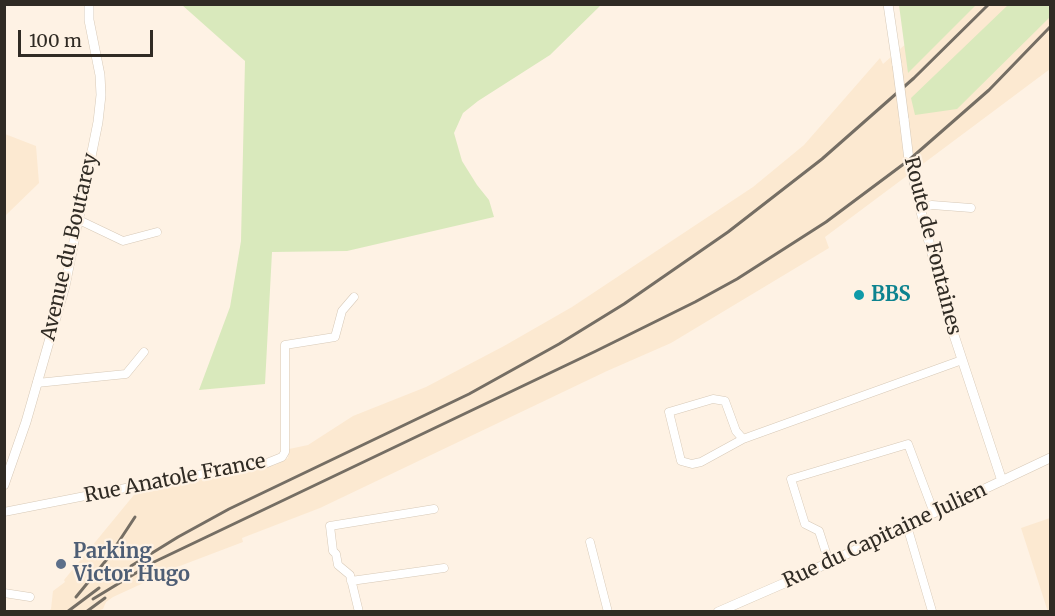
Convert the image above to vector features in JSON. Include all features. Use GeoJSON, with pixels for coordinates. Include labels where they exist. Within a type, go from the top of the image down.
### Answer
{"type":"FeatureCollection","features":[{"type":"Feature","properties":{"kind":"street","name":"Avenue du Boutarey"},"geometry":{"type":"LineString","coordinates":[[6,478],[65,286],[98,122],[101,95],[100,75],[89,20],[89,4]]}},
{"type":"Feature","properties":{"kind":"street","name":"Route de Fontaines"},"geometry":{"type":"LineString","coordinates":[[888,4],[909,160],[920,208],[962,360],[1002,482]]}},
{"type":"Feature","properties":{"kind":"street"},"geometry":{"type":"LineString","coordinates":[[920,208],[932,205],[970,208]]}},
{"type":"Feature","properties":{"kind":"street"},"geometry":{"type":"LineString","coordinates":[[79,220],[123,242],[157,232]]}},
{"type":"Feature","properties":{"kind":"street","name":"Rue Anatole France"},"geometry":{"type":"LineString","coordinates":[[4,512],[267,463],[282,457],[285,452],[285,345],[335,337],[342,311],[354,297]]}},
{"type":"Feature","properties":{"kind":"street"},"geometry":{"type":"LineString","coordinates":[[37,383],[126,374],[144,352]]}},
{"type":"Feature","properties":{"kind":"street"},"geometry":{"type":"LineString","coordinates":[[743,439],[736,431],[724,401],[713,399],[669,412],[681,461],[692,464],[701,462],[743,439],[962,360]]}},
{"type":"Feature","properties":{"kind":"street"},"geometry":{"type":"LineString","coordinates":[[829,562],[819,531],[805,524],[791,479],[908,444],[934,513]]}},
{"type":"Feature","properties":{"kind":"street","name":"Rue du Capitaine Julien"},"geometry":{"type":"LineString","coordinates":[[718,612],[1050,458]]}},
{"type":"Feature","properties":{"kind":"street"},"geometry":{"type":"LineString","coordinates":[[359,612],[350,575],[338,565],[336,554],[333,551],[330,526],[434,509]]}},
{"type":"Feature","properties":{"kind":"street"},"geometry":{"type":"LineString","coordinates":[[907,526],[932,611]]}},
{"type":"Feature","properties":{"kind":"street"},"geometry":{"type":"LineString","coordinates":[[590,542],[609,612]]}},
{"type":"Feature","properties":{"kind":"street"},"geometry":{"type":"LineString","coordinates":[[351,581],[444,568]]}},
{"type":"Feature","properties":{"kind":"street"},"geometry":{"type":"LineString","coordinates":[[4,593],[30,597]]}},
{"type":"Feature","properties":{"kind":"shaded area"},"geometry":{"type":"Polygon","coordinates":[[[950,5],[1050,5],[1050,69],[825,237],[829,248],[671,343],[607,371],[320,508],[242,538],[243,542],[164,572],[113,597],[106,602],[103,609],[98,611],[48,612],[51,609],[53,591],[65,582],[64,580],[138,490],[275,465],[288,458],[289,449],[308,445],[353,416],[426,387],[572,307],[753,187],[804,145],[880,58],[883,64],[950,5]]]}},
{"type":"Feature","properties":{"kind":"shaded area"},"geometry":{"type":"Polygon","coordinates":[[[5,134],[36,146],[39,183],[5,216],[5,134]]]}},
{"type":"Feature","properties":{"kind":"shaded area"},"geometry":{"type":"Polygon","coordinates":[[[1050,518],[1050,611],[1048,612],[1021,528],[1050,518]]]}},
{"type":"Feature","properties":{"kind":"green space"},"geometry":{"type":"Polygon","coordinates":[[[899,4],[976,5],[908,73],[899,4]]]}},
{"type":"Feature","properties":{"kind":"green space"},"geometry":{"type":"Polygon","coordinates":[[[182,5],[601,5],[550,55],[463,113],[454,133],[462,161],[489,200],[494,217],[347,251],[272,252],[265,384],[199,390],[230,307],[241,241],[245,61],[182,5]]]}},
{"type":"Feature","properties":{"kind":"green space"},"geometry":{"type":"Polygon","coordinates":[[[1008,5],[1050,5],[1050,17],[957,109],[915,115],[911,98],[1008,5]]]}},
{"type":"Feature","properties":{"kind":"railway"},"geometry":{"type":"LineString","coordinates":[[131,566],[229,509],[469,394],[559,344],[624,304],[728,232],[822,159],[914,78],[989,4]]}},
{"type":"Feature","properties":{"kind":"railway"},"geometry":{"type":"LineString","coordinates":[[93,599],[154,562],[596,351],[737,279],[826,222],[909,160],[989,90],[1050,27]]}},
{"type":"Feature","properties":{"kind":"railway"},"geometry":{"type":"LineString","coordinates":[[76,597],[108,558],[135,517]]}},
{"type":"Feature","properties":{"kind":"railway"},"geometry":{"type":"LineString","coordinates":[[67,612],[99,588]]}},
{"type":"Feature","properties":{"kind":"railway"},"geometry":{"type":"LineString","coordinates":[[86,612],[105,598]]}},
{"type":"Feature","properties":{"kind":"place","name":"BBS"},"geometry":{"type":"Point","coordinates":[859,295]}},
{"type":"Feature","properties":{"kind":"place","name":"Parking Victor Hugo"},"geometry":{"type":"Point","coordinates":[61,564]}}]}
